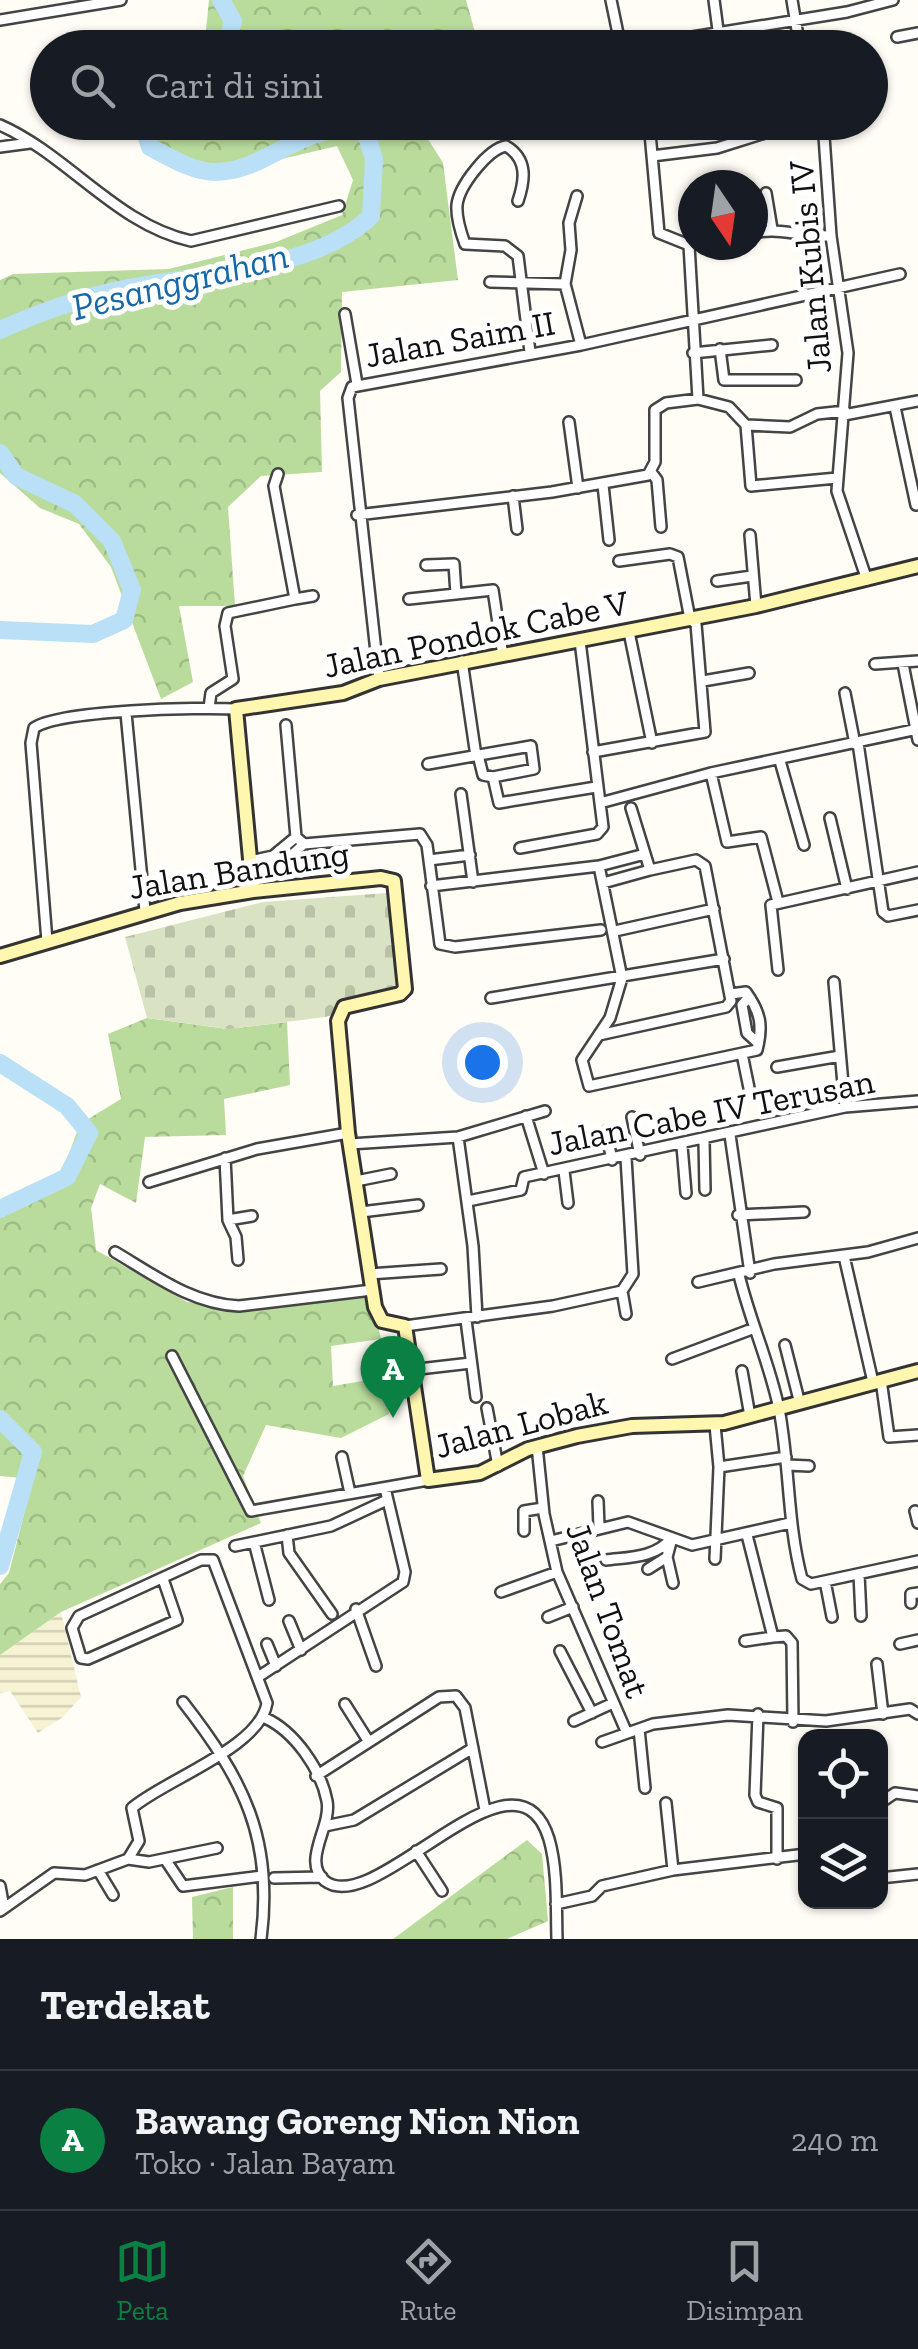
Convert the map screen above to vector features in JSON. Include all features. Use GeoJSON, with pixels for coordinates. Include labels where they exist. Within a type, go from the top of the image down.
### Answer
{"type":"FeatureCollection","features":[{"type":"Feature","properties":{"kind":"street"},"geometry":{"type":"LineString","coordinates":[[0,20],[121,0]]}},
{"type":"Feature","properties":{"kind":"street"},"geometry":{"type":"LineString","coordinates":[[611,0],[618,30]]}},
{"type":"Feature","properties":{"kind":"street"},"geometry":{"type":"LineString","coordinates":[[714,0],[718,30],[794,21],[893,0]]}},
{"type":"Feature","properties":{"kind":"street"},"geometry":{"type":"LineString","coordinates":[[792,0],[796,30]]}},
{"type":"Feature","properties":{"kind":"street"},"geometry":{"type":"LineString","coordinates":[[897,37],[918,33]]}},
{"type":"Feature","properties":{"kind":"street"},"geometry":{"type":"LineString","coordinates":[[0,125],[33,142],[140,220],[192,241],[339,206]]}},
{"type":"Feature","properties":{"kind":"street"},"geometry":{"type":"LineString","coordinates":[[651,140],[658,233],[678,240]]}},
{"type":"Feature","properties":{"kind":"street"},"geometry":{"type":"LineString","coordinates":[[652,156],[700,151],[738,140]]}},
{"type":"Feature","properties":{"kind":"street","name":"Jalan Kubis IV"},"geometry":{"type":"LineString","coordinates":[[824,140],[831,236],[848,353],[837,478],[840,508],[868,580]]}},
{"type":"Feature","properties":{"kind":"street"},"geometry":{"type":"LineString","coordinates":[[0,146],[33,142]]}},
{"type":"Feature","properties":{"kind":"street"},"geometry":{"type":"LineString","coordinates":[[518,201],[523,168],[517,153],[506,146],[492,150],[462,192],[457,207],[465,244],[513,249],[530,352]]}},
{"type":"Feature","properties":{"kind":"street"},"geometry":{"type":"LineString","coordinates":[[577,196],[569,223],[571,250],[565,284],[581,345]]}},
{"type":"Feature","properties":{"kind":"street"},"geometry":{"type":"LineString","coordinates":[[768,205],[772,229]]}},
{"type":"Feature","properties":{"kind":"street"},"geometry":{"type":"LineString","coordinates":[[768,230],[805,237],[831,236]]}},
{"type":"Feature","properties":{"kind":"street"},"geometry":{"type":"LineString","coordinates":[[691,260],[690,319],[698,399]]}},
{"type":"Feature","properties":{"kind":"street","name":"Jalan Saim II"},"geometry":{"type":"LineString","coordinates":[[379,679],[348,398],[357,384],[581,345],[900,274]]}},
{"type":"Feature","properties":{"kind":"street"},"geometry":{"type":"LineString","coordinates":[[490,282],[559,280],[565,284]]}},
{"type":"Feature","properties":{"kind":"street"},"geometry":{"type":"LineString","coordinates":[[345,314],[357,384]]}},
{"type":"Feature","properties":{"kind":"street"},"geometry":{"type":"LineString","coordinates":[[693,353],[772,345]]}},
{"type":"Feature","properties":{"kind":"street"},"geometry":{"type":"LineString","coordinates":[[720,348],[724,380],[796,380]]}},
{"type":"Feature","properties":{"kind":"street"},"geometry":{"type":"LineString","coordinates":[[661,526],[656,480],[651,472],[655,410],[666,403],[698,399],[729,407],[746,425],[751,486],[837,478]]}},
{"type":"Feature","properties":{"kind":"street"},"geometry":{"type":"LineString","coordinates":[[746,425],[790,427],[817,414],[895,407],[918,401]]}},
{"type":"Feature","properties":{"kind":"street"},"geometry":{"type":"LineString","coordinates":[[895,407],[917,508]]}},
{"type":"Feature","properties":{"kind":"street"},"geometry":{"type":"LineString","coordinates":[[570,422],[578,488]]}},
{"type":"Feature","properties":{"kind":"street"},"geometry":{"type":"LineString","coordinates":[[358,515],[603,485],[651,472]]}},
{"type":"Feature","properties":{"kind":"street"},"geometry":{"type":"LineString","coordinates":[[278,474],[274,486],[295,599]]}},
{"type":"Feature","properties":{"kind":"street"},"geometry":{"type":"LineString","coordinates":[[603,485],[609,540]]}},
{"type":"Feature","properties":{"kind":"street"},"geometry":{"type":"LineString","coordinates":[[512,496],[517,528]]}},
{"type":"Feature","properties":{"kind":"street"},"geometry":{"type":"LineString","coordinates":[[750,534],[756,606]]}},
{"type":"Feature","properties":{"kind":"street"},"geometry":{"type":"LineString","coordinates":[[593,752],[705,732],[696,624],[690,619],[675,554],[619,560]]}},
{"type":"Feature","properties":{"kind":"street"},"geometry":{"type":"LineString","coordinates":[[426,565],[454,564],[456,594]]}},
{"type":"Feature","properties":{"kind":"street","name":"Jalan Pondok Cabe V"},"geometry":{"type":"LineString","coordinates":[[47,941],[31,743],[32,732],[40,723],[126,713],[236,709],[343,693],[379,679],[756,606],[918,566]]}},
{"type":"Feature","properties":{"kind":"street"},"geometry":{"type":"LineString","coordinates":[[717,581],[752,576]]}},
{"type":"Feature","properties":{"kind":"street"},"geometry":{"type":"LineString","coordinates":[[409,599],[495,592],[504,656]]}},
{"type":"Feature","properties":{"kind":"street"},"geometry":{"type":"LineString","coordinates":[[209,708],[211,693],[233,680],[225,626],[228,613],[313,596]]}},
{"type":"Feature","properties":{"kind":"street"},"geometry":{"type":"LineString","coordinates":[[629,632],[652,743]]}},
{"type":"Feature","properties":{"kind":"street"},"geometry":{"type":"LineString","coordinates":[[520,848],[597,834],[603,827],[580,641]]}},
{"type":"Feature","properties":{"kind":"street"},"geometry":{"type":"LineString","coordinates":[[428,764],[477,756],[531,746],[534,768],[493,778],[483,775],[477,756],[462,661]]}},
{"type":"Feature","properties":{"kind":"street"},"geometry":{"type":"LineString","coordinates":[[875,664],[918,662]]}},
{"type":"Feature","properties":{"kind":"street"},"geometry":{"type":"LineString","coordinates":[[600,803],[711,773],[917,733],[903,664]]}},
{"type":"Feature","properties":{"kind":"street"},"geometry":{"type":"LineString","coordinates":[[703,681],[749,673]]}},
{"type":"Feature","properties":{"kind":"street"},"geometry":{"type":"LineString","coordinates":[[845,693],[886,916],[918,910]]}},
{"type":"Feature","properties":{"kind":"street"},"geometry":{"type":"LineString","coordinates":[[236,709],[253,890]]}},
{"type":"Feature","properties":{"kind":"street"},"geometry":{"type":"LineString","coordinates":[[126,713],[145,911]]}},
{"type":"Feature","properties":{"kind":"street"},"geometry":{"type":"LineString","coordinates":[[251,867],[277,868],[300,840],[286,725]]}},
{"type":"Feature","properties":{"kind":"street"},"geometry":{"type":"LineString","coordinates":[[780,761],[804,845]]}},
{"type":"Feature","properties":{"kind":"street"},"geometry":{"type":"LineString","coordinates":[[711,773],[727,842],[762,837],[774,904],[778,970]]}},
{"type":"Feature","properties":{"kind":"street"},"geometry":{"type":"LineString","coordinates":[[493,778],[498,802],[505,806],[596,787]]}},
{"type":"Feature","properties":{"kind":"street"},"geometry":{"type":"LineString","coordinates":[[461,794],[473,882]]}},
{"type":"Feature","properties":{"kind":"street"},"geometry":{"type":"LineString","coordinates":[[631,808],[650,870]]}},
{"type":"Feature","properties":{"kind":"street"},"geometry":{"type":"LineString","coordinates":[[830,818],[847,889]]}},
{"type":"Feature","properties":{"kind":"street"},"geometry":{"type":"LineString","coordinates":[[300,840],[411,832],[426,838],[436,938],[446,946],[601,930]]}},
{"type":"Feature","properties":{"kind":"street"},"geometry":{"type":"LineString","coordinates":[[430,886],[599,866],[645,854]]}},
{"type":"Feature","properties":{"kind":"street"},"geometry":{"type":"LineString","coordinates":[[429,860],[470,855]]}},
{"type":"Feature","properties":{"kind":"street"},"geometry":{"type":"LineString","coordinates":[[599,1036],[730,1005],[702,861],[603,883]]}},
{"type":"Feature","properties":{"kind":"street"},"geometry":{"type":"LineString","coordinates":[[599,866],[622,978],[610,1018],[582,1060],[592,1087],[756,1050],[763,1032],[759,1008],[746,992],[730,994]]}},
{"type":"Feature","properties":{"kind":"street"},"geometry":{"type":"LineString","coordinates":[[774,904],[918,872]]}},
{"type":"Feature","properties":{"kind":"street","name":"Jalan Bandung"},"geometry":{"type":"LineString","coordinates":[[0,956],[145,911],[253,890],[381,878],[394,882],[405,989],[400,994],[344,1007],[338,1015],[349,1138],[372,1290],[382,1321],[405,1326]]}},
{"type":"Feature","properties":{"kind":"street"},"geometry":{"type":"LineString","coordinates":[[615,931],[714,909]]}},
{"type":"Feature","properties":{"kind":"street"},"geometry":{"type":"LineString","coordinates":[[491,998],[724,959]]}},
{"type":"Feature","properties":{"kind":"street"},"geometry":{"type":"LineString","coordinates":[[834,982],[845,1107]]}},
{"type":"Feature","properties":{"kind":"street"},"geometry":{"type":"LineString","coordinates":[[749,998],[742,1005],[747,1033],[758,1043]]}},
{"type":"Feature","properties":{"kind":"street"},"geometry":{"type":"LineString","coordinates":[[742,1054],[749,1088]]}},
{"type":"Feature","properties":{"kind":"street"},"geometry":{"type":"LineString","coordinates":[[777,1067],[840,1056]]}},
{"type":"Feature","properties":{"kind":"street","name":"Jalan Cabe IV Terusan"},"geometry":{"type":"LineString","coordinates":[[468,1201],[521,1190],[524,1177],[682,1146],[845,1107],[918,1101]]}},
{"type":"Feature","properties":{"kind":"street"},"geometry":{"type":"LineString","coordinates":[[149,1182],[225,1158],[349,1138],[458,1137],[545,1111]]}},
{"type":"Feature","properties":{"kind":"street"},"geometry":{"type":"LineString","coordinates":[[526,1116],[544,1174]]}},
{"type":"Feature","properties":{"kind":"street"},"geometry":{"type":"LineString","coordinates":[[632,1117],[640,1155]]}},
{"type":"Feature","properties":{"kind":"street"},"geometry":{"type":"LineString","coordinates":[[606,1131],[612,1160]]}},
{"type":"Feature","properties":{"kind":"street"},"geometry":{"type":"LineString","coordinates":[[730,1135],[752,1329],[779,1405],[790,1523],[802,1580],[811,1584],[918,1561]]}},
{"type":"Feature","properties":{"kind":"street"},"geometry":{"type":"LineString","coordinates":[[458,1137],[468,1201],[471,1363],[476,1397]]}},
{"type":"Feature","properties":{"kind":"street"},"geometry":{"type":"LineString","coordinates":[[704,1141],[705,1190]]}},
{"type":"Feature","properties":{"kind":"street"},"geometry":{"type":"LineString","coordinates":[[682,1146],[686,1194]]}},
{"type":"Feature","properties":{"kind":"street"},"geometry":{"type":"LineString","coordinates":[[225,1158],[228,1220],[236,1236],[238,1260]]}},
{"type":"Feature","properties":{"kind":"street"},"geometry":{"type":"LineString","coordinates":[[626,1158],[633,1274],[622,1291],[626,1314]]}},
{"type":"Feature","properties":{"kind":"street"},"geometry":{"type":"LineString","coordinates":[[564,1171],[568,1203]]}},
{"type":"Feature","properties":{"kind":"street"},"geometry":{"type":"LineString","coordinates":[[356,1181],[391,1174]]}},
{"type":"Feature","properties":{"kind":"street"},"geometry":{"type":"LineString","coordinates":[[361,1212],[418,1205]]}},
{"type":"Feature","properties":{"kind":"street"},"geometry":{"type":"LineString","coordinates":[[738,1214],[804,1212]]}},
{"type":"Feature","properties":{"kind":"street"},"geometry":{"type":"LineString","coordinates":[[228,1220],[252,1216]]}},
{"type":"Feature","properties":{"kind":"street"},"geometry":{"type":"LineString","coordinates":[[698,1282],[774,1264],[844,1256],[918,1238]]}},
{"type":"Feature","properties":{"kind":"street"},"geometry":{"type":"LineString","coordinates":[[115,1252],[178,1289],[218,1304],[239,1306],[372,1290]]}},
{"type":"Feature","properties":{"kind":"street"},"geometry":{"type":"LineString","coordinates":[[844,1256],[889,1437],[918,1435]]}},
{"type":"Feature","properties":{"kind":"street"},"geometry":{"type":"LineString","coordinates":[[369,1274],[441,1270]]}},
{"type":"Feature","properties":{"kind":"street"},"geometry":{"type":"LineString","coordinates":[[428,1480],[405,1326],[622,1291]]}},
{"type":"Feature","properties":{"kind":"street"},"geometry":{"type":"LineString","coordinates":[[672,1359],[752,1329]]}},
{"type":"Feature","properties":{"kind":"street"},"geometry":{"type":"LineString","coordinates":[[785,1345],[800,1400]]}},
{"type":"Feature","properties":{"kind":"street"},"geometry":{"type":"LineString","coordinates":[[172,1356],[251,1511],[260,1513],[350,1493],[386,1494]]}},
{"type":"Feature","properties":{"kind":"street"},"geometry":{"type":"LineString","coordinates":[[410,1370],[471,1363]]}},
{"type":"Feature","properties":{"kind":"street"},"geometry":{"type":"LineString","coordinates":[[742,1371],[750,1416]]}},
{"type":"Feature","properties":{"kind":"street","name":"Jalan Lobak"},"geometry":{"type":"LineString","coordinates":[[386,1494],[428,1480],[472,1475],[536,1446],[632,1426],[715,1425],[918,1371]]}},
{"type":"Feature","properties":{"kind":"street"},"geometry":{"type":"LineString","coordinates":[[487,1408],[498,1466]]}},
{"type":"Feature","properties":{"kind":"street"},"geometry":{"type":"LineString","coordinates":[[715,1425],[719,1467],[715,1559]]}},
{"type":"Feature","properties":{"kind":"street","name":"Jalan Tomat"},"geometry":{"type":"LineString","coordinates":[[536,1446],[543,1508],[558,1572],[626,1731]]}},
{"type":"Feature","properties":{"kind":"street"},"geometry":{"type":"LineString","coordinates":[[342,1456],[350,1493]]}},
{"type":"Feature","properties":{"kind":"street"},"geometry":{"type":"LineString","coordinates":[[719,1467],[786,1461],[810,1466]]}},
{"type":"Feature","properties":{"kind":"street"},"geometry":{"type":"LineString","coordinates":[[235,1546],[358,1517],[386,1494]]}},
{"type":"Feature","properties":{"kind":"street"},"geometry":{"type":"LineString","coordinates":[[258,1677],[405,1577],[386,1494]]}},
{"type":"Feature","properties":{"kind":"street"},"geometry":{"type":"LineString","coordinates":[[598,1501],[599,1527]]}},
{"type":"Feature","properties":{"kind":"street"},"geometry":{"type":"LineString","coordinates":[[524,1532],[524,1510],[543,1508]]}},
{"type":"Feature","properties":{"kind":"street"},"geometry":{"type":"LineString","coordinates":[[915,1511],[918,1523]]}},
{"type":"Feature","properties":{"kind":"street"},"geometry":{"type":"LineString","coordinates":[[551,1540],[628,1522],[692,1545],[718,1536],[748,1535],[790,1523]]}},
{"type":"Feature","properties":{"kind":"street"},"geometry":{"type":"LineString","coordinates":[[287,1535],[289,1553],[332,1614]]}},
{"type":"Feature","properties":{"kind":"street"},"geometry":{"type":"LineString","coordinates":[[748,1535],[773,1638]]}},
{"type":"Feature","properties":{"kind":"street"},"geometry":{"type":"LineString","coordinates":[[672,1538],[666,1558],[673,1583]]}},
{"type":"Feature","properties":{"kind":"street"},"geometry":{"type":"LineString","coordinates":[[606,1560],[646,1555],[672,1538]]}},
{"type":"Feature","properties":{"kind":"street"},"geometry":{"type":"LineString","coordinates":[[254,1542],[269,1600]]}},
{"type":"Feature","properties":{"kind":"street"},"geometry":{"type":"LineString","coordinates":[[648,1569],[666,1558]]}},
{"type":"Feature","properties":{"kind":"street"},"geometry":{"type":"LineString","coordinates":[[128,1859],[139,1841],[132,1808],[224,1754],[264,1718],[267,1702],[216,1563],[201,1560],[79,1616],[72,1628],[80,1658],[88,1659],[177,1620],[163,1579]]}},
{"type":"Feature","properties":{"kind":"street"},"geometry":{"type":"LineString","coordinates":[[503,1588],[558,1572]]}},
{"type":"Feature","properties":{"kind":"street"},"geometry":{"type":"LineString","coordinates":[[859,1574],[862,1616]]}},
{"type":"Feature","properties":{"kind":"street"},"geometry":{"type":"LineString","coordinates":[[825,1581],[832,1617]]}},
{"type":"Feature","properties":{"kind":"street"},"geometry":{"type":"LineString","coordinates":[[911,1603],[911,1594],[918,1592]]}},
{"type":"Feature","properties":{"kind":"street"},"geometry":{"type":"LineString","coordinates":[[548,1617],[573,1607]]}},
{"type":"Feature","properties":{"kind":"street"},"geometry":{"type":"LineString","coordinates":[[356,1609],[376,1666]]}},
{"type":"Feature","properties":{"kind":"street"},"geometry":{"type":"LineString","coordinates":[[289,1621],[301,1650]]}},
{"type":"Feature","properties":{"kind":"street"},"geometry":{"type":"LineString","coordinates":[[745,1641],[786,1636],[792,1644],[793,1722]]}},
{"type":"Feature","properties":{"kind":"street"},"geometry":{"type":"LineString","coordinates":[[900,1644],[918,1640]]}},
{"type":"Feature","properties":{"kind":"street"},"geometry":{"type":"LineString","coordinates":[[267,1644],[276,1666]]}},
{"type":"Feature","properties":{"kind":"street"},"geometry":{"type":"LineString","coordinates":[[560,1651],[592,1713]]}},
{"type":"Feature","properties":{"kind":"street"},"geometry":{"type":"LineString","coordinates":[[877,1664],[884,1714]]}},
{"type":"Feature","properties":{"kind":"street"},"geometry":{"type":"LineString","coordinates":[[316,1776],[448,1695],[462,1700],[485,1810]]}},
{"type":"Feature","properties":{"kind":"street"},"geometry":{"type":"LineString","coordinates":[[183,1702],[224,1754],[247,1801],[262,1876],[265,1907],[261,1939]]}},
{"type":"Feature","properties":{"kind":"street"},"geometry":{"type":"LineString","coordinates":[[574,1721],[613,1703]]}},
{"type":"Feature","properties":{"kind":"street"},"geometry":{"type":"LineString","coordinates":[[345,1704],[369,1742]]}},
{"type":"Feature","properties":{"kind":"street"},"geometry":{"type":"LineString","coordinates":[[602,1742],[626,1731],[758,1714],[793,1722],[910,1709],[918,1714]]}},
{"type":"Feature","properties":{"kind":"street"},"geometry":{"type":"LineString","coordinates":[[758,1714],[754,1795],[758,1802],[777,1808],[778,1859]]}},
{"type":"Feature","properties":{"kind":"street"},"geometry":{"type":"LineString","coordinates":[[264,1718],[296,1740],[327,1802],[326,1826],[315,1857],[322,1877]]}},
{"type":"Feature","properties":{"kind":"street"},"geometry":{"type":"LineString","coordinates":[[639,1729],[645,1788]]}},
{"type":"Feature","properties":{"kind":"street"},"geometry":{"type":"LineString","coordinates":[[326,1826],[354,1820],[473,1748]]}},
{"type":"Feature","properties":{"kind":"street"},"geometry":{"type":"LineString","coordinates":[[888,1798],[896,1793],[918,1796]]}},
{"type":"Feature","properties":{"kind":"street"},"geometry":{"type":"LineString","coordinates":[[666,1803],[673,1870]]}},
{"type":"Feature","properties":{"kind":"street"},"geometry":{"type":"LineString","coordinates":[[274,1878],[322,1877],[340,1887],[355,1886],[372,1880],[485,1810],[527,1810],[540,1821],[549,1840],[557,1939]]}},
{"type":"Feature","properties":{"kind":"street"},"geometry":{"type":"LineString","coordinates":[[0,1886],[2,1909],[54,1873],[84,1875],[128,1859],[165,1859],[217,1848]]}},
{"type":"Feature","properties":{"kind":"street"},"geometry":{"type":"LineString","coordinates":[[416,1851],[442,1891]]}},
{"type":"Feature","properties":{"kind":"street"},"geometry":{"type":"LineString","coordinates":[[556,1904],[592,1896],[602,1886],[716,1861],[798,1855]]}},
{"type":"Feature","properties":{"kind":"street"},"geometry":{"type":"LineString","coordinates":[[165,1859],[183,1886],[262,1876]]}},
{"type":"Feature","properties":{"kind":"street"},"geometry":{"type":"LineString","coordinates":[[98,1870],[114,1895]]}},
{"type":"Feature","properties":{"kind":"street"},"geometry":{"type":"LineString","coordinates":[[888,1877],[918,1874]]}},
{"type":"Feature","properties":{"kind":"shaded area"},"geometry":{"type":"Polygon","coordinates":[[[61,1612],[81,1697],[63,1717],[38,1733],[10,1691],[0,1693],[0,1655],[61,1612]]]}},
{"type":"Feature","properties":{"kind":"green space"},"geometry":{"type":"Polygon","coordinates":[[[209,0],[466,0],[474,30],[206,30],[209,0]]]}},
{"type":"Feature","properties":{"kind":"green space"},"geometry":{"type":"Polygon","coordinates":[[[152,140],[429,140],[443,163],[458,280],[342,292],[341,372],[320,391],[322,472],[261,476],[228,507],[235,606],[179,606],[193,682],[161,699],[111,567],[79,524],[40,508],[0,473],[0,280],[13,274],[169,269],[276,242],[342,215],[353,180],[337,146],[214,175],[163,156],[152,140]]]}},
{"type":"Feature","properties":{"kind":"green space"},"geometry":{"type":"Polygon","coordinates":[[[387,893],[401,996],[325,1017],[229,1029],[147,1018],[125,937],[263,902],[387,893]]]}},
{"type":"Feature","properties":{"kind":"green space"},"geometry":{"type":"Polygon","coordinates":[[[147,1018],[228,1029],[287,1022],[290,1085],[224,1099],[226,1135],[145,1137],[136,1203],[100,1184],[91,1208],[96,1250],[187,1302],[250,1309],[371,1296],[381,1339],[331,1346],[333,1386],[386,1377],[389,1414],[341,1438],[266,1425],[243,1476],[261,1523],[61,1612],[0,1655],[0,1584],[9,1573],[33,1479],[0,1476],[0,1208],[61,1175],[80,1124],[121,1099],[108,1034],[147,1018]]]}},
{"type":"Feature","properties":{"kind":"green space"},"geometry":{"type":"Polygon","coordinates":[[[527,1840],[542,1854],[548,1921],[507,1939],[393,1939],[527,1840]]]}},
{"type":"Feature","properties":{"kind":"green space"},"geometry":{"type":"Polygon","coordinates":[[[233,1887],[233,1939],[193,1939],[192,1897],[233,1887]]]}},
{"type":"Feature","properties":{"kind":"waterway","name":"Pesanggrahan"},"geometry":{"type":"LineString","coordinates":[[221,0],[233,21],[231,30]]}},
{"type":"Feature","properties":{"kind":"waterway","name":"Pesanggrahan"},"geometry":{"type":"LineString","coordinates":[[148,140],[150,147],[190,167],[216,172],[252,164],[301,140]]}},
{"type":"Feature","properties":{"kind":"waterway","name":"Pesanggrahan"},"geometry":{"type":"LineString","coordinates":[[0,330],[108,292],[288,259],[348,234],[371,216],[374,159],[368,140]]}},
{"type":"Feature","properties":{"kind":"waterway","name":"Pesanggrahan"},"geometry":{"type":"LineString","coordinates":[[0,453],[16,476],[75,504],[112,541],[132,590],[124,620],[93,634],[0,630]]}},
{"type":"Feature","properties":{"kind":"waterway","name":"Pesanggrahan"},"geometry":{"type":"LineString","coordinates":[[0,1063],[67,1106],[89,1133],[67,1177],[0,1209]]}},
{"type":"Feature","properties":{"kind":"waterway","name":"Pesanggrahan"},"geometry":{"type":"LineString","coordinates":[[0,1419],[33,1452],[0,1566]]}},
{"type":"Feature","properties":{"kind":"place","name":"Bawang Goreng Nion Nion"},"geometry":{"type":"Point","coordinates":[393,1418]}}]}
